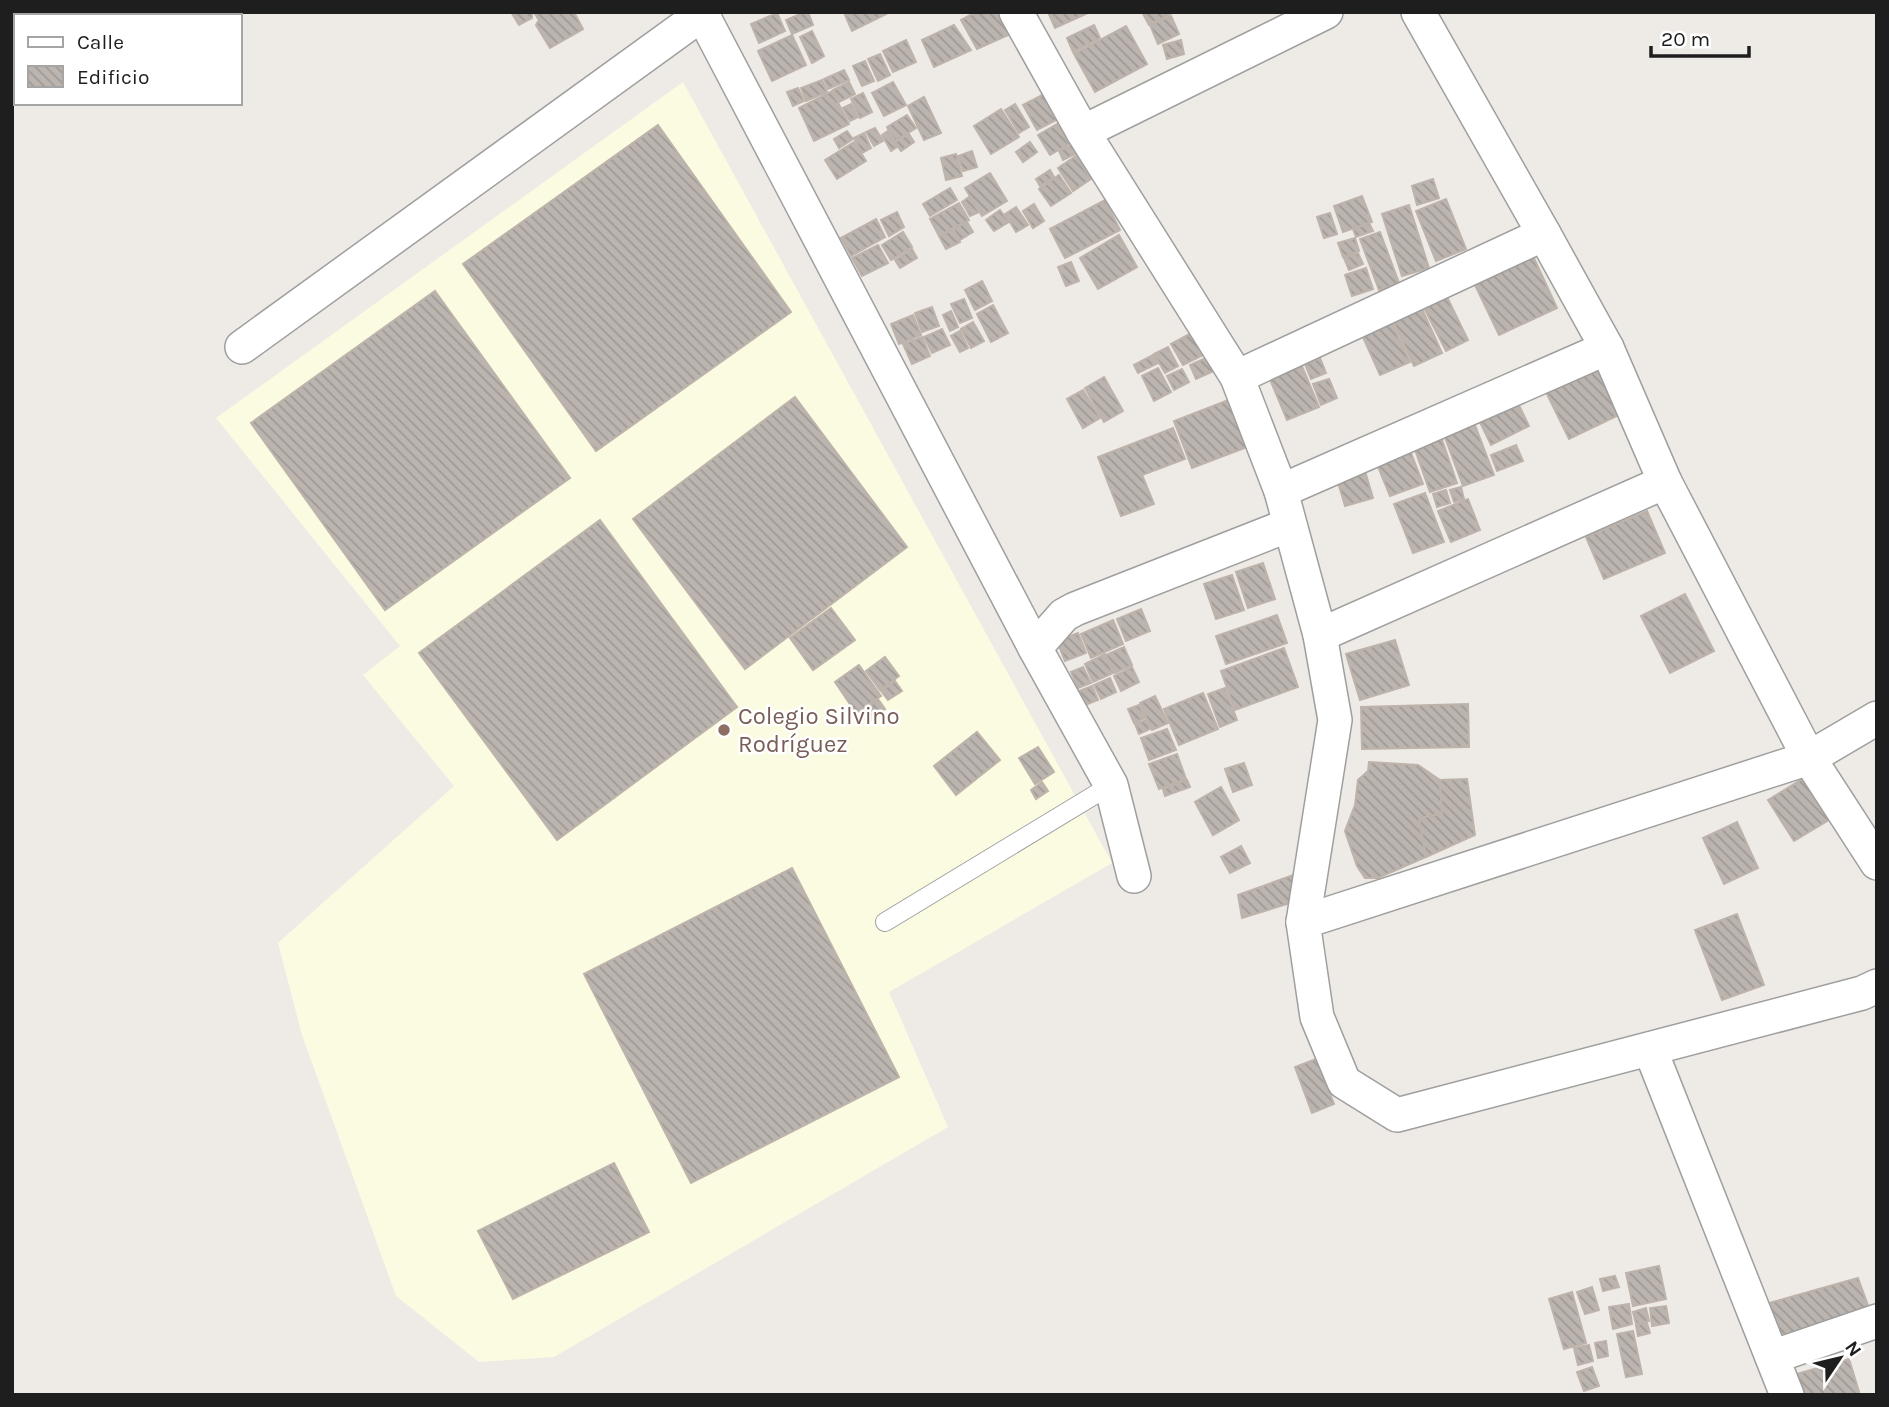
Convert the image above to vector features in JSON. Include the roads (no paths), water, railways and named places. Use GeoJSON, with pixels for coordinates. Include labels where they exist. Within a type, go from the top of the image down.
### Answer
{"type":"FeatureCollection","features":[{"type":"Feature","properties":{"kind":"street"},"geometry":{"type":"LineString","coordinates":[[1016,12],[1083,132],[1237,377],[1280,491],[1320,635],[1335,720],[1303,922],[1317,1017],[1345,1082],[1397,1115],[1863,993],[1877,986]]}},
{"type":"Feature","properties":{"kind":"street"},"geometry":{"type":"LineString","coordinates":[[1083,132],[1326,12]]}},
{"type":"Feature","properties":{"kind":"street"},"geometry":{"type":"LineString","coordinates":[[1418,12],[1607,348],[1665,482],[1809,758],[1877,863]]}},
{"type":"Feature","properties":{"kind":"street"},"geometry":{"type":"LineString","coordinates":[[242,347],[702,13],[1035,648],[1111,785],[1134,876]]}},
{"type":"Feature","properties":{"kind":"street"},"geometry":{"type":"LineString","coordinates":[[1237,377],[1544,234]]}},
{"type":"Feature","properties":{"kind":"street"},"geometry":{"type":"LineString","coordinates":[[1280,491],[1607,348]]}},
{"type":"Feature","properties":{"kind":"street"},"geometry":{"type":"LineString","coordinates":[[1320,635],[1665,482]]}},
{"type":"Feature","properties":{"kind":"street"},"geometry":{"type":"LineString","coordinates":[[1035,648],[1064,615],[1075,609],[1289,525]]}},
{"type":"Feature","properties":{"kind":"street"},"geometry":{"type":"LineString","coordinates":[[1303,922],[1809,758],[1877,718]]}},
{"type":"Feature","properties":{"kind":"street"},"geometry":{"type":"LineString","coordinates":[[1650,1049],[1787,1395]]}},
{"type":"Feature","properties":{"kind":"street"},"geometry":{"type":"LineString","coordinates":[[1772,1357],[1877,1321]]}},
{"type":"Feature","properties":{"kind":"lane"},"geometry":{"type":"LineString","coordinates":[[885,922],[1111,785]]}},
{"type":"Feature","properties":{"kind":"place","name":"Colegio Silvino Rodríguez"},"geometry":{"type":"Point","coordinates":[724,730]}}]}
